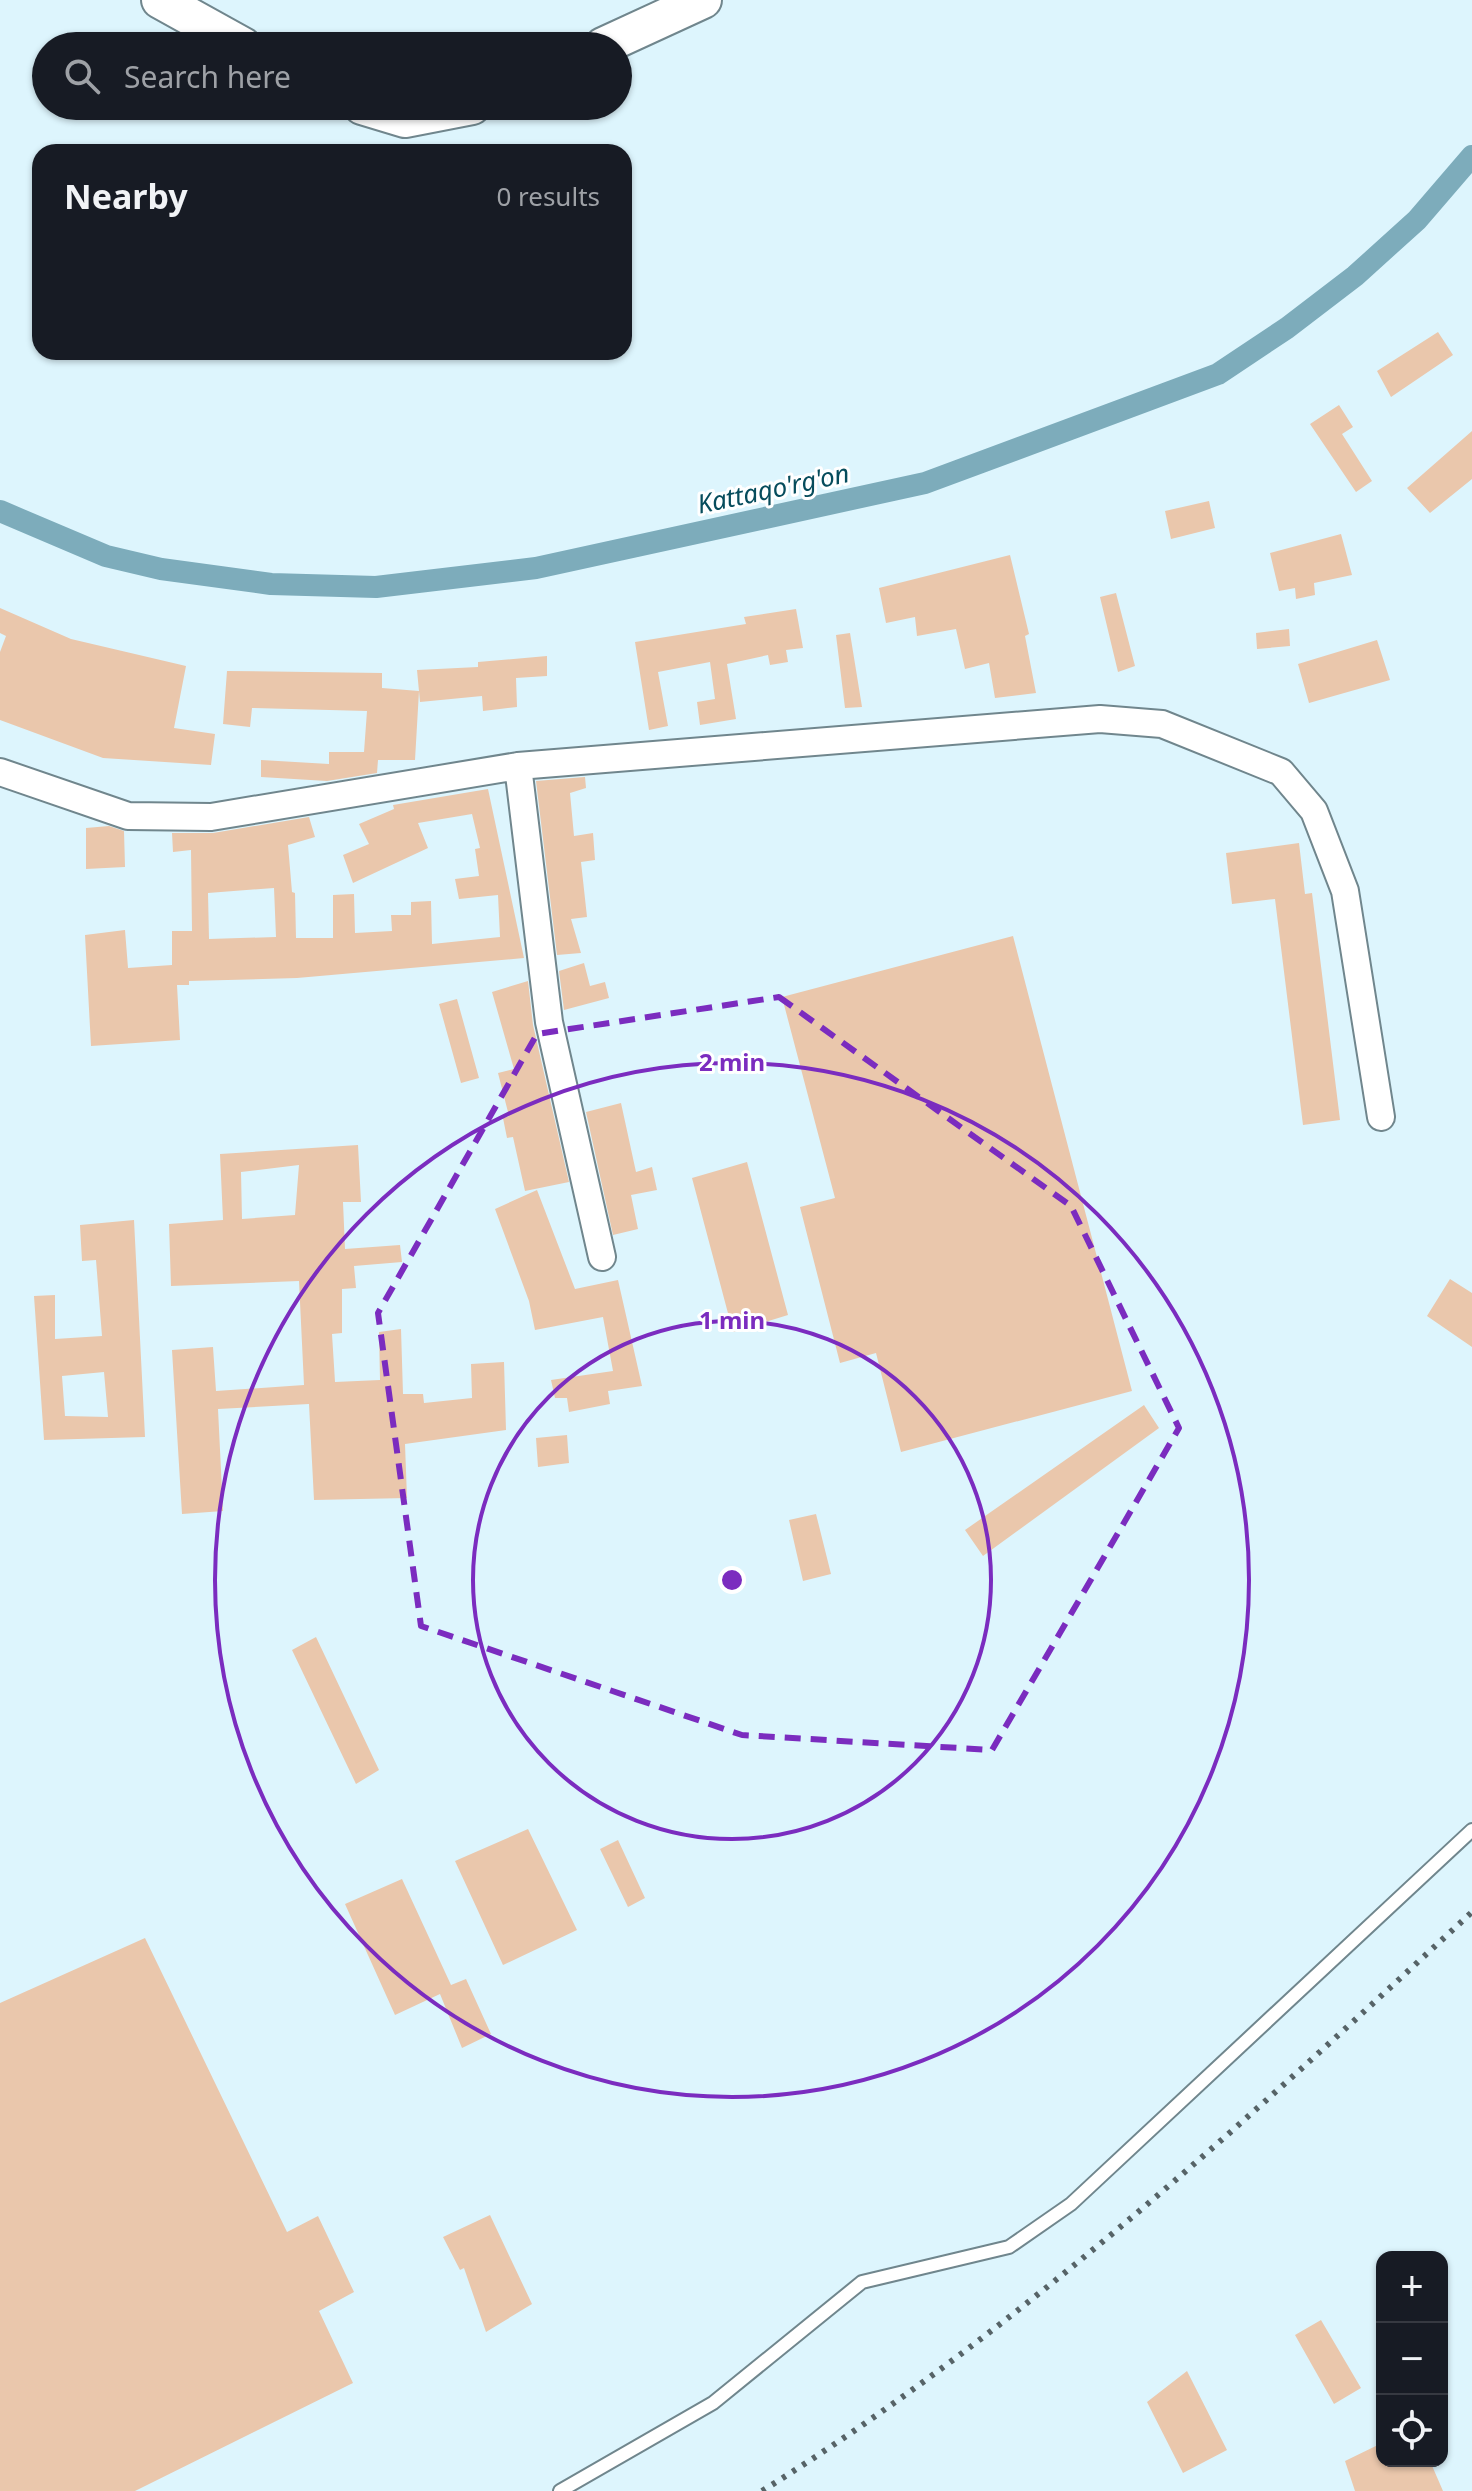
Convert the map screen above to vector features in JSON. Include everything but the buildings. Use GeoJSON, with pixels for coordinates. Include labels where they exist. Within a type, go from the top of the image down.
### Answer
{"type":"FeatureCollection","features":[{"type":"Feature","properties":{"kind":"street"},"geometry":{"type":"LineString","coordinates":[[160,0],[218,32]]}},
{"type":"Feature","properties":{"kind":"street"},"geometry":{"type":"LineString","coordinates":[[632,33],[703,0]]}},
{"type":"Feature","properties":{"kind":"street"},"geometry":{"type":"LineString","coordinates":[[0,772],[128,816],[211,817],[518,766],[1100,719],[1162,724],[1281,772],[1314,811],[1345,891],[1381,1117]]}},
{"type":"Feature","properties":{"kind":"street"},"geometry":{"type":"LineString","coordinates":[[518,766],[549,1022],[602,1257]]}},
{"type":"Feature","properties":{"kind":"lane"},"geometry":{"type":"LineString","coordinates":[[560,2491],[713,2403],[862,2282],[1009,2247],[1071,2204],[1472,1830]]}},
{"type":"Feature","properties":{"kind":"highlighted area"},"geometry":{"type":"Polygon","coordinates":[[[779,997],[1071,1206],[1179,1428],[992,1750],[742,1735],[421,1626],[378,1313],[537,1034],[779,997]]]}},
{"type":"Feature","properties":{"kind":"waterway","name":"Kattaqo'rg'on"},"geometry":{"type":"LineString","coordinates":[[0,511],[106,556],[161,569],[271,584],[376,587],[536,568],[925,483],[1218,374],[1287,328],[1355,276],[1417,220],[1472,156]]}},
{"type":"Feature","properties":{"kind":"railway"},"geometry":{"type":"LineString","coordinates":[[762,2491],[858,2428],[1042,2291],[1217,2143],[1472,1912]]}}]}
